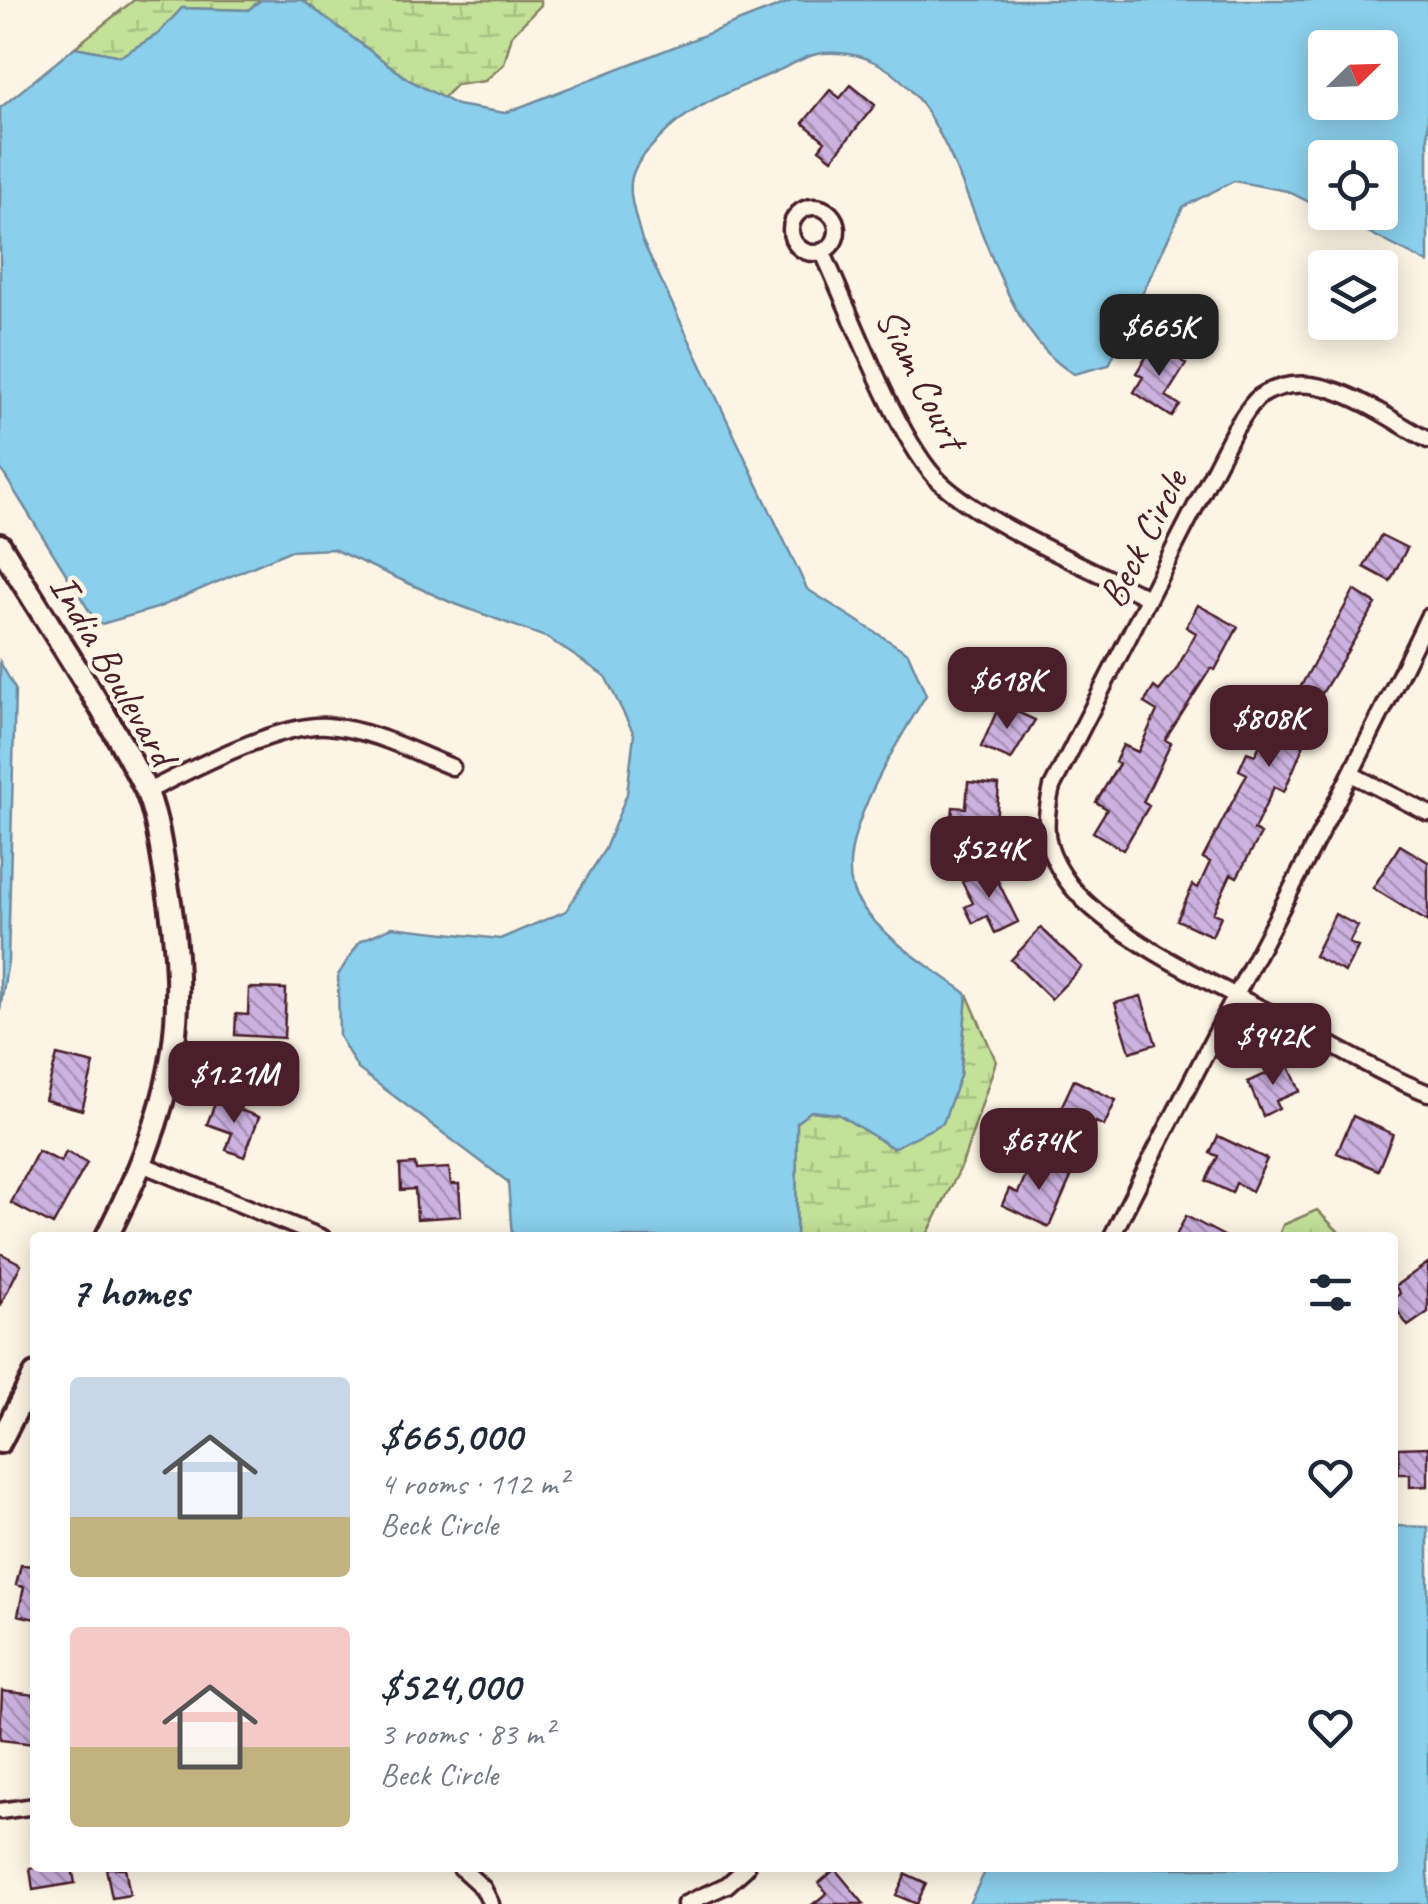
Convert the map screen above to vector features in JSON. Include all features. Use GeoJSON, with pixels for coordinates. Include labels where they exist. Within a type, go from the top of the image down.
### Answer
{"type":"FeatureCollection","features":[{"type":"Feature","properties":{"kind":"street","name":"Siam Court"},"geometry":{"type":"LineString","coordinates":[[822,251],[909,440],[940,482],[981,511],[1148,598]]}},
{"type":"Feature","properties":{"kind":"street","name":"Beck Circle"},"geometry":{"type":"LineString","coordinates":[[1428,440],[1323,384],[1286,387],[1258,398],[1235,428],[1052,786],[1043,825],[1060,869],[1098,916],[1234,994],[1428,1093]]}},
{"type":"Feature","properties":{"kind":"street","name":"India Boulevard"},"geometry":{"type":"LineString","coordinates":[[0,545],[146,792],[173,916],[180,982],[172,1075],[144,1164],[109,1232]]}},
{"type":"Feature","properties":{"kind":"street"},"geometry":{"type":"LineString","coordinates":[[1113,1232],[1234,994],[1353,776],[1428,617]]}},
{"type":"Feature","properties":{"kind":"street"},"geometry":{"type":"LineString","coordinates":[[146,792],[214,758],[324,726],[374,736],[452,768]]}},
{"type":"Feature","properties":{"kind":"street"},"geometry":{"type":"LineString","coordinates":[[1353,776],[1428,813]]}},
{"type":"Feature","properties":{"kind":"street"},"geometry":{"type":"LineString","coordinates":[[144,1164],[308,1232]]}},
{"type":"Feature","properties":{"kind":"street"},"geometry":{"type":"LineString","coordinates":[[0,1442],[30,1384]]}},
{"type":"Feature","properties":{"kind":"street"},"geometry":{"type":"LineString","coordinates":[[0,1811],[30,1807]]}},
{"type":"Feature","properties":{"kind":"street"},"geometry":{"type":"LineString","coordinates":[[465,1872],[483,1888],[490,1904]]}},
{"type":"Feature","properties":{"kind":"street"},"geometry":{"type":"LineString","coordinates":[[685,1904],[727,1885],[742,1872]]}},
{"type":"Feature","properties":{"kind":"green space"},"geometry":{"type":"Polygon","coordinates":[[[134,0],[261,0],[248,10],[182,8],[158,34],[121,56],[75,47],[134,0]]]}},
{"type":"Feature","properties":{"kind":"green space"},"geometry":{"type":"Polygon","coordinates":[[[302,0],[541,0],[541,5],[512,35],[504,64],[485,81],[456,85],[443,98],[409,80],[302,0]]]}},
{"type":"Feature","properties":{"kind":"green space"},"geometry":{"type":"Polygon","coordinates":[[[967,994],[996,1061],[962,1165],[928,1232],[796,1232],[797,1122],[811,1111],[838,1114],[893,1148],[960,1076],[967,994]]]}},
{"type":"Feature","properties":{"kind":"green space"},"geometry":{"type":"Polygon","coordinates":[[[1317,1210],[1339,1232],[1280,1232],[1283,1225],[1317,1210]]]}},
{"type":"Feature","properties":{"kind":"water"},"geometry":{"type":"Polygon","coordinates":[[[261,0],[302,0],[409,80],[457,105],[505,113],[794,0],[1428,0],[1428,263],[1364,230],[1398,230],[1398,140],[1308,140],[1308,202],[1287,191],[1234,181],[1183,207],[1109,365],[1074,374],[1038,342],[1009,296],[939,133],[910,90],[873,61],[818,54],[733,90],[680,120],[635,168],[632,204],[642,240],[807,589],[908,653],[926,695],[870,795],[851,852],[850,877],[857,899],[879,926],[967,994],[960,1076],[943,1123],[893,1148],[838,1114],[811,1111],[797,1122],[796,1232],[512,1232],[508,1182],[358,1069],[339,1036],[338,975],[360,941],[392,927],[500,939],[566,911],[605,849],[627,794],[634,734],[605,676],[548,638],[450,602],[333,549],[289,551],[157,608],[98,625],[0,468],[0,108],[75,47],[121,56],[158,34],[182,8],[248,10],[261,0]]]}},
{"type":"Feature","properties":{"kind":"water"},"geometry":{"type":"Polygon","coordinates":[[[0,662],[15,689],[8,961],[0,1010],[0,662]]]}},
{"type":"Feature","properties":{"kind":"water"},"geometry":{"type":"Polygon","coordinates":[[[1398,1526],[1428,1527],[1428,1904],[969,1904],[985,1872],[1398,1872],[1398,1526]]]}},
{"type":"Feature","properties":{"kind":"building"},"geometry":{"type":"Polygon","coordinates":[[[851,85],[875,105],[832,159],[819,149],[825,141],[803,123],[830,90],[840,98],[851,85]]]}},
{"type":"Feature","properties":{"kind":"building"},"geometry":{"type":"Polygon","coordinates":[[[1155,343],[1186,364],[1166,396],[1180,405],[1172,417],[1134,392],[1143,377],[1136,373],[1155,343]]]}},
{"type":"Feature","properties":{"kind":"building"},"geometry":{"type":"Polygon","coordinates":[[[1381,535],[1407,548],[1390,581],[1364,567],[1381,535]]]}},
{"type":"Feature","properties":{"kind":"building"},"geometry":{"type":"Polygon","coordinates":[[[1354,590],[1376,604],[1321,695],[1300,740],[1305,742],[1284,792],[1274,787],[1254,830],[1261,834],[1237,877],[1231,874],[1213,913],[1221,916],[1212,936],[1177,920],[1193,885],[1198,888],[1210,862],[1203,858],[1247,774],[1239,770],[1247,752],[1255,755],[1270,724],[1262,720],[1272,698],[1290,706],[1354,590]]]}},
{"type":"Feature","properties":{"kind":"building"},"geometry":{"type":"Polygon","coordinates":[[[1198,605],[1238,627],[1215,670],[1211,668],[1165,740],[1171,743],[1143,802],[1149,806],[1123,850],[1093,832],[1107,809],[1096,802],[1119,764],[1115,762],[1123,745],[1138,752],[1157,711],[1144,703],[1154,687],[1159,691],[1176,670],[1196,633],[1186,627],[1198,605]]]}},
{"type":"Feature","properties":{"kind":"building"},"geometry":{"type":"Polygon","coordinates":[[[1000,704],[1035,720],[1011,760],[981,747],[1000,704]]]}},
{"type":"Feature","properties":{"kind":"building"},"geometry":{"type":"Polygon","coordinates":[[[968,782],[999,785],[995,835],[951,832],[953,807],[966,808],[968,782]]]}},
{"type":"Feature","properties":{"kind":"building"},"geometry":{"type":"Polygon","coordinates":[[[1400,845],[1428,862],[1428,922],[1373,888],[1400,845]]]}},
{"type":"Feature","properties":{"kind":"building"},"geometry":{"type":"Polygon","coordinates":[[[991,867],[1018,922],[995,933],[987,916],[973,923],[965,907],[973,903],[962,882],[991,867]]]}},
{"type":"Feature","properties":{"kind":"building"},"geometry":{"type":"Polygon","coordinates":[[[1335,914],[1358,926],[1349,943],[1358,947],[1345,972],[1314,956],[1335,914]]]}},
{"type":"Feature","properties":{"kind":"building"},"geometry":{"type":"Polygon","coordinates":[[[1041,928],[1082,967],[1051,999],[1011,960],[1041,928]]]}},
{"type":"Feature","properties":{"kind":"building"},"geometry":{"type":"Polygon","coordinates":[[[249,988],[286,989],[284,1038],[235,1035],[236,1014],[248,1015],[249,988]]]}},
{"type":"Feature","properties":{"kind":"building"},"geometry":{"type":"Polygon","coordinates":[[[1141,996],[1156,1044],[1130,1052],[1115,1003],[1141,996]]]}},
{"type":"Feature","properties":{"kind":"building"},"geometry":{"type":"Polygon","coordinates":[[[57,1055],[94,1064],[82,1110],[45,1100],[57,1055]]]}},
{"type":"Feature","properties":{"kind":"building"},"geometry":{"type":"Polygon","coordinates":[[[1288,1064],[1300,1091],[1276,1101],[1279,1108],[1263,1116],[1248,1082],[1288,1064]]]}},
{"type":"Feature","properties":{"kind":"building"},"geometry":{"type":"Polygon","coordinates":[[[1074,1080],[1116,1100],[1104,1126],[1096,1122],[1086,1143],[1052,1127],[1074,1080]]]}},
{"type":"Feature","properties":{"kind":"building"},"geometry":{"type":"Polygon","coordinates":[[[216,1101],[259,1117],[244,1157],[226,1150],[232,1133],[207,1124],[216,1101]]]}},
{"type":"Feature","properties":{"kind":"building"},"geometry":{"type":"Polygon","coordinates":[[[1353,1116],[1393,1134],[1378,1170],[1337,1153],[1353,1116]]]}},
{"type":"Feature","properties":{"kind":"building"},"geometry":{"type":"Polygon","coordinates":[[[1218,1136],[1267,1159],[1252,1191],[1236,1183],[1232,1193],[1206,1181],[1218,1156],[1210,1153],[1218,1136]]]}},
{"type":"Feature","properties":{"kind":"building"},"geometry":{"type":"Polygon","coordinates":[[[38,1151],[61,1162],[66,1152],[87,1163],[53,1225],[11,1203],[38,1151]]]}},
{"type":"Feature","properties":{"kind":"building"},"geometry":{"type":"Polygon","coordinates":[[[1033,1159],[1071,1177],[1049,1227],[1002,1205],[1009,1189],[1018,1193],[1033,1159]]]}},
{"type":"Feature","properties":{"kind":"building"},"geometry":{"type":"Polygon","coordinates":[[[415,1164],[416,1170],[449,1168],[451,1184],[459,1184],[461,1216],[417,1219],[415,1189],[401,1190],[400,1165],[415,1164]]]}},
{"type":"Feature","properties":{"kind":"building"},"geometry":{"type":"Polygon","coordinates":[[[1186,1216],[1217,1232],[1178,1232],[1186,1216]]]}},
{"type":"Feature","properties":{"kind":"building"},"geometry":{"type":"Polygon","coordinates":[[[0,1253],[21,1264],[0,1306],[0,1253]]]}},
{"type":"Feature","properties":{"kind":"building"},"geometry":{"type":"Polygon","coordinates":[[[1428,1263],[1428,1312],[1408,1326],[1398,1312],[1398,1284],[1428,1263]]]}},
{"type":"Feature","properties":{"kind":"building"},"geometry":{"type":"Polygon","coordinates":[[[1428,1447],[1428,1486],[1410,1487],[1410,1474],[1399,1474],[1398,1448],[1428,1447]]]}},
{"type":"Feature","properties":{"kind":"building"},"geometry":{"type":"Polygon","coordinates":[[[21,1565],[30,1566],[30,1618],[18,1615],[24,1587],[16,1585],[21,1565]]]}},
{"type":"Feature","properties":{"kind":"building"},"geometry":{"type":"Polygon","coordinates":[[[2,1691],[30,1694],[30,1743],[0,1740],[2,1691]]]}},
{"type":"Feature","properties":{"kind":"building"},"geometry":{"type":"Polygon","coordinates":[[[31,1872],[73,1872],[75,1883],[33,1890],[31,1872]]]}},
{"type":"Feature","properties":{"kind":"building"},"geometry":{"type":"Polygon","coordinates":[[[107,1872],[126,1872],[130,1895],[112,1898],[107,1872]]]}},
{"type":"Feature","properties":{"kind":"building"},"geometry":{"type":"Polygon","coordinates":[[[832,1872],[837,1872],[864,1904],[813,1904],[827,1893],[819,1883],[832,1872]]]}},
{"type":"Feature","properties":{"kind":"building"},"geometry":{"type":"Polygon","coordinates":[[[906,1874],[926,1883],[917,1904],[896,1895],[906,1874]]]}}]}
